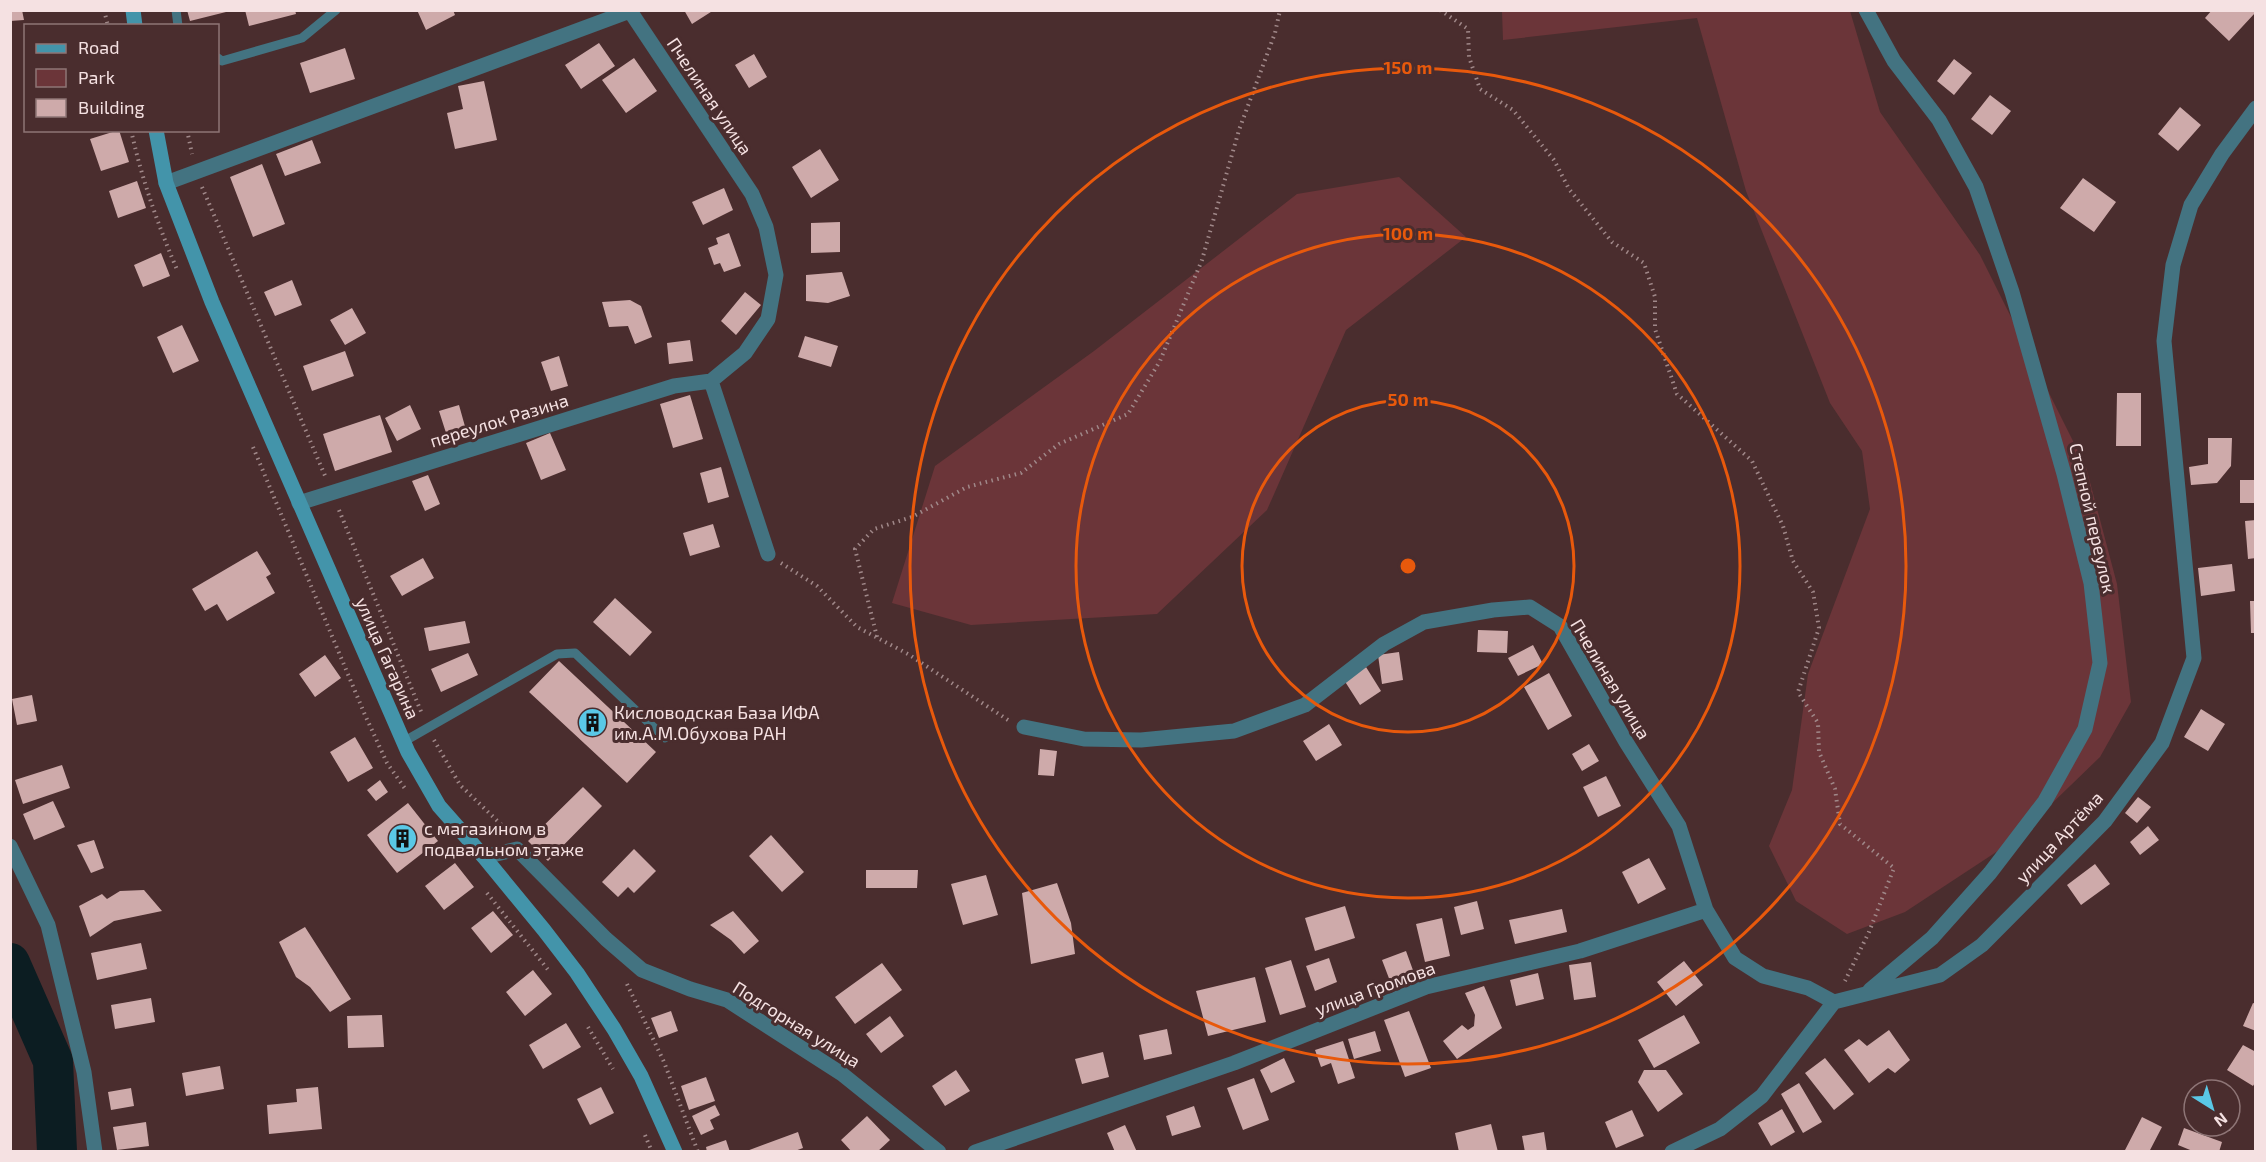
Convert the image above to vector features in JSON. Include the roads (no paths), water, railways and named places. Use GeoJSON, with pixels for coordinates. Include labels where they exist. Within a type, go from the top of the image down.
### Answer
{"type":"FeatureCollection","features":[{"type":"Feature","properties":{"kind":"street","name":"Степной переулок"},"geometry":{"type":"LineString","coordinates":[[1866,10],[1894,61],[1939,120],[1976,187],[2012,292],[2064,474],[2091,583],[2100,663],[2085,729],[2044,801],[1990,873],[1932,938],[1866,994]]}},
{"type":"Feature","properties":{"kind":"street","name":"Пчелиная улица"},"geometry":{"type":"LineString","coordinates":[[166,183],[630,11],[752,194],[766,227],[776,275],[768,319],[745,354],[711,381]]}},
{"type":"Feature","properties":{"kind":"street","name":"улица Артёма"},"geometry":{"type":"LineString","coordinates":[[1836,1002],[1940,975],[1982,945],[2105,821],[2162,743],[2194,658],[2164,341],[2173,266],[2191,205],[2222,154],[2256,108]]}},
{"type":"Feature","properties":{"kind":"street","name":"улица Гагарина"},"geometry":{"type":"LineString","coordinates":[[156,132],[166,183],[212,303],[403,742],[439,806],[557,947],[614,1029],[641,1076],[675,1152]]}},
{"type":"Feature","properties":{"kind":"street","name":"переулок Разина"},"geometry":{"type":"LineString","coordinates":[[299,503],[674,387],[711,381]]}},
{"type":"Feature","properties":{"kind":"street"},"geometry":{"type":"LineString","coordinates":[[711,381],[768,554]]}},
{"type":"Feature","properties":{"kind":"street","name":"Пчелиная улица"},"geometry":{"type":"LineString","coordinates":[[1024,727],[1084,739],[1141,740],[1234,731],[1305,705],[1384,644],[1424,622],[1493,610],[1530,607],[1560,626],[1626,742],[1679,826],[1706,910]]}},
{"type":"Feature","properties":{"kind":"street"},"geometry":{"type":"LineString","coordinates":[[10,846],[48,925],[84,1072],[95,1152]]}},
{"type":"Feature","properties":{"kind":"street","name":"Подгорная улица"},"geometry":{"type":"LineString","coordinates":[[484,857],[517,849],[606,939],[642,970],[690,989],[727,1000],[842,1074],[939,1152]]}},
{"type":"Feature","properties":{"kind":"street"},"geometry":{"type":"LineString","coordinates":[[1672,1152],[1720,1129],[1762,1096],[1836,1002],[1808,988],[1763,976],[1735,958],[1706,910]]}},
{"type":"Feature","properties":{"kind":"street","name":"улица Громова"},"geometry":{"type":"LineString","coordinates":[[975,1152],[1234,1063],[1426,987],[1580,951],[1706,910]]}},
{"type":"Feature","properties":{"kind":"lane"},"geometry":{"type":"LineString","coordinates":[[219,59],[222,61],[302,38],[336,10]]}},
{"type":"Feature","properties":{"kind":"lane"},"geometry":{"type":"LineString","coordinates":[[403,742],[557,654],[575,652],[665,738]]}},
{"type":"Feature","properties":{"kind":"waterway"},"geometry":{"type":"LineString","coordinates":[[10,963],[53,1061],[57,1152]]}},
{"type":"Feature","properties":{"kind":"place","name":"Кисловодская База ИФА им.А.М.Обухова РАН"},"geometry":{"type":"Point","coordinates":[593,722]}},
{"type":"Feature","properties":{"kind":"place","name":"с магазином в подвальном этаже"},"geometry":{"type":"Point","coordinates":[403,838]}}]}
